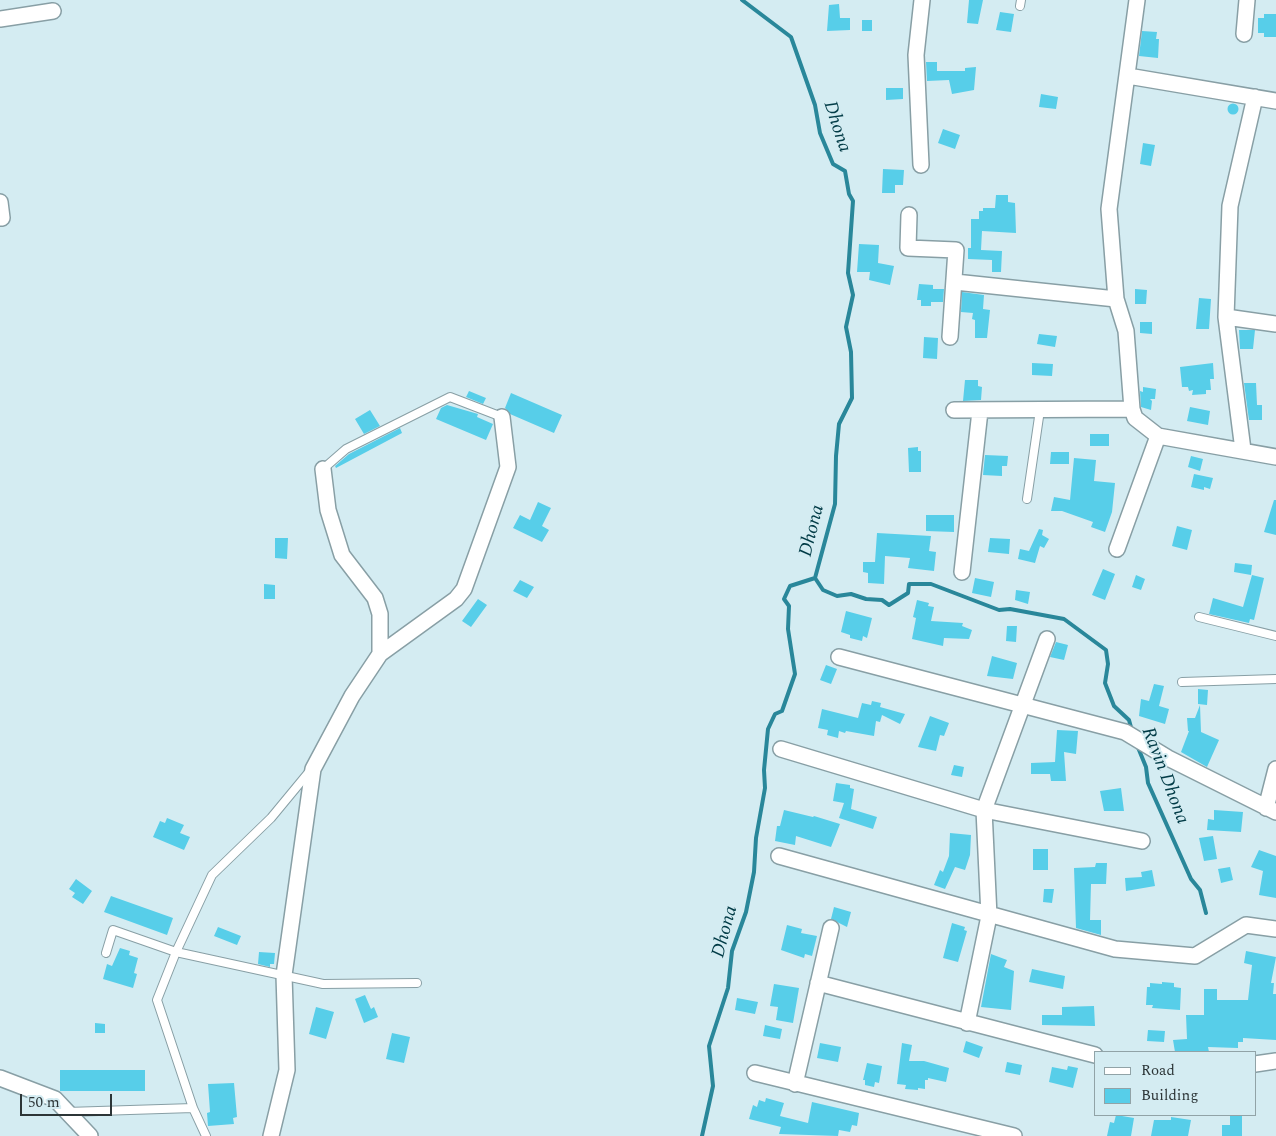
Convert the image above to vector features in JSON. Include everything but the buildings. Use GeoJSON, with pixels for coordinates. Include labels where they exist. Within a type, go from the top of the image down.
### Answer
{"type":"FeatureCollection","features":[{"type":"Feature","properties":{"kind":"street"},"geometry":{"type":"LineString","coordinates":[[921,165],[916,55],[922,0]]}},
{"type":"Feature","properties":{"kind":"street"},"geometry":{"type":"LineString","coordinates":[[1137,0],[1109,209],[1116,299],[1126,331],[1132,409],[1135,418],[1158,436],[1242,450],[1276,458]]}},
{"type":"Feature","properties":{"kind":"street"},"geometry":{"type":"LineString","coordinates":[[1244,34],[1247,0]]}},
{"type":"Feature","properties":{"kind":"street"},"geometry":{"type":"LineString","coordinates":[[0,18],[54,11]]}},
{"type":"Feature","properties":{"kind":"street"},"geometry":{"type":"LineString","coordinates":[[1128,76],[1276,101]]}},
{"type":"Feature","properties":{"kind":"street"},"geometry":{"type":"LineString","coordinates":[[1242,450],[1226,317],[1230,206],[1254,97]]}},
{"type":"Feature","properties":{"kind":"street"},"geometry":{"type":"LineString","coordinates":[[0,202],[2,218],[0,218]]}},
{"type":"Feature","properties":{"kind":"street"},"geometry":{"type":"LineString","coordinates":[[909,215],[908,248],[956,250],[950,336]]}},
{"type":"Feature","properties":{"kind":"street"},"geometry":{"type":"LineString","coordinates":[[955,282],[1116,299]]}},
{"type":"Feature","properties":{"kind":"street"},"geometry":{"type":"LineString","coordinates":[[1226,317],[1276,324]]}},
{"type":"Feature","properties":{"kind":"street"},"geometry":{"type":"LineString","coordinates":[[954,410],[1132,409]]}},
{"type":"Feature","properties":{"kind":"street"},"geometry":{"type":"LineString","coordinates":[[962,572],[980,411]]}},
{"type":"Feature","properties":{"kind":"street"},"geometry":{"type":"LineString","coordinates":[[271,1136],[287,1070],[284,975],[313,768],[352,696],[380,654],[456,599],[464,588],[508,467],[502,417]]}},
{"type":"Feature","properties":{"kind":"street"},"geometry":{"type":"LineString","coordinates":[[1117,549],[1158,436]]}},
{"type":"Feature","properties":{"kind":"street"},"geometry":{"type":"LineString","coordinates":[[323,470],[328,510],[342,555],[375,598],[380,614],[380,654]]}},
{"type":"Feature","properties":{"kind":"street"},"geometry":{"type":"LineString","coordinates":[[967,1023],[989,916],[984,810],[1047,638]]}},
{"type":"Feature","properties":{"kind":"street"},"geometry":{"type":"LineString","coordinates":[[839,657],[1125,732],[1168,758],[1271,810],[1276,769]]}},
{"type":"Feature","properties":{"kind":"street"},"geometry":{"type":"LineString","coordinates":[[781,749],[984,810],[1142,840]]}},
{"type":"Feature","properties":{"kind":"street"},"geometry":{"type":"LineString","coordinates":[[779,856],[989,916],[1115,949],[1195,956],[1246,925],[1276,929]]}},
{"type":"Feature","properties":{"kind":"street"},"geometry":{"type":"LineString","coordinates":[[794,1084],[831,928]]}},
{"type":"Feature","properties":{"kind":"street"},"geometry":{"type":"LineString","coordinates":[[818,983],[1094,1055]]}},
{"type":"Feature","properties":{"kind":"street"},"geometry":{"type":"LineString","coordinates":[[1256,1064],[1276,1061]]}},
{"type":"Feature","properties":{"kind":"street"},"geometry":{"type":"LineString","coordinates":[[755,1073],[1014,1136]]}},
{"type":"Feature","properties":{"kind":"street"},"geometry":{"type":"LineString","coordinates":[[0,1078],[55,1099],[65,1112],[90,1136]]}},
{"type":"Feature","properties":{"kind":"lane"},"geometry":{"type":"LineString","coordinates":[[323,470],[346,449],[450,397],[502,417]]}},
{"type":"Feature","properties":{"kind":"lane"},"geometry":{"type":"LineString","coordinates":[[1027,499],[1040,410]]}},
{"type":"Feature","properties":{"kind":"lane"},"geometry":{"type":"LineString","coordinates":[[1199,617],[1276,636]]}},
{"type":"Feature","properties":{"kind":"lane"},"geometry":{"type":"LineString","coordinates":[[1182,682],[1276,679]]}},
{"type":"Feature","properties":{"kind":"lane"},"geometry":{"type":"LineString","coordinates":[[206,1136],[193,1108],[157,1000],[176,952],[212,875],[271,818],[313,768]]}},
{"type":"Feature","properties":{"kind":"lane"},"geometry":{"type":"LineString","coordinates":[[106,953],[113,930],[176,952],[323,984],[417,983]]}},
{"type":"Feature","properties":{"kind":"lane"},"geometry":{"type":"LineString","coordinates":[[65,1112],[193,1108]]}},
{"type":"Feature","properties":{"kind":"waterway","name":"Dhona"},"geometry":{"type":"LineString","coordinates":[[702,1136],[713,1086],[709,1046],[728,988],[732,951],[746,912],[754,872],[756,838],[765,788],[764,770],[768,729],[775,714],[782,711],[795,674],[788,629],[789,606],[784,599],[790,586],[815,578],[835,504],[839,424],[852,398],[851,352],[846,327],[853,295],[848,273],[853,201],[849,194],[845,171],[833,164],[820,133],[815,105],[791,37],[742,0]]}},
{"type":"Feature","properties":{"kind":"waterway","name":"Ravin Dhona"},"geometry":{"type":"LineString","coordinates":[[815,578],[823,590],[837,596],[851,594],[866,599],[882,600],[889,605],[908,593],[909,584],[931,584],[999,610],[1010,609],[1064,619],[1106,650],[1108,664],[1105,683],[1114,706],[1129,720],[1132,731]]}},
{"type":"Feature","properties":{"kind":"waterway","name":"Ravin Dhona"},"geometry":{"type":"LineString","coordinates":[[1137,745],[1146,767],[1148,783],[1191,879],[1200,890],[1206,913]]}}]}
